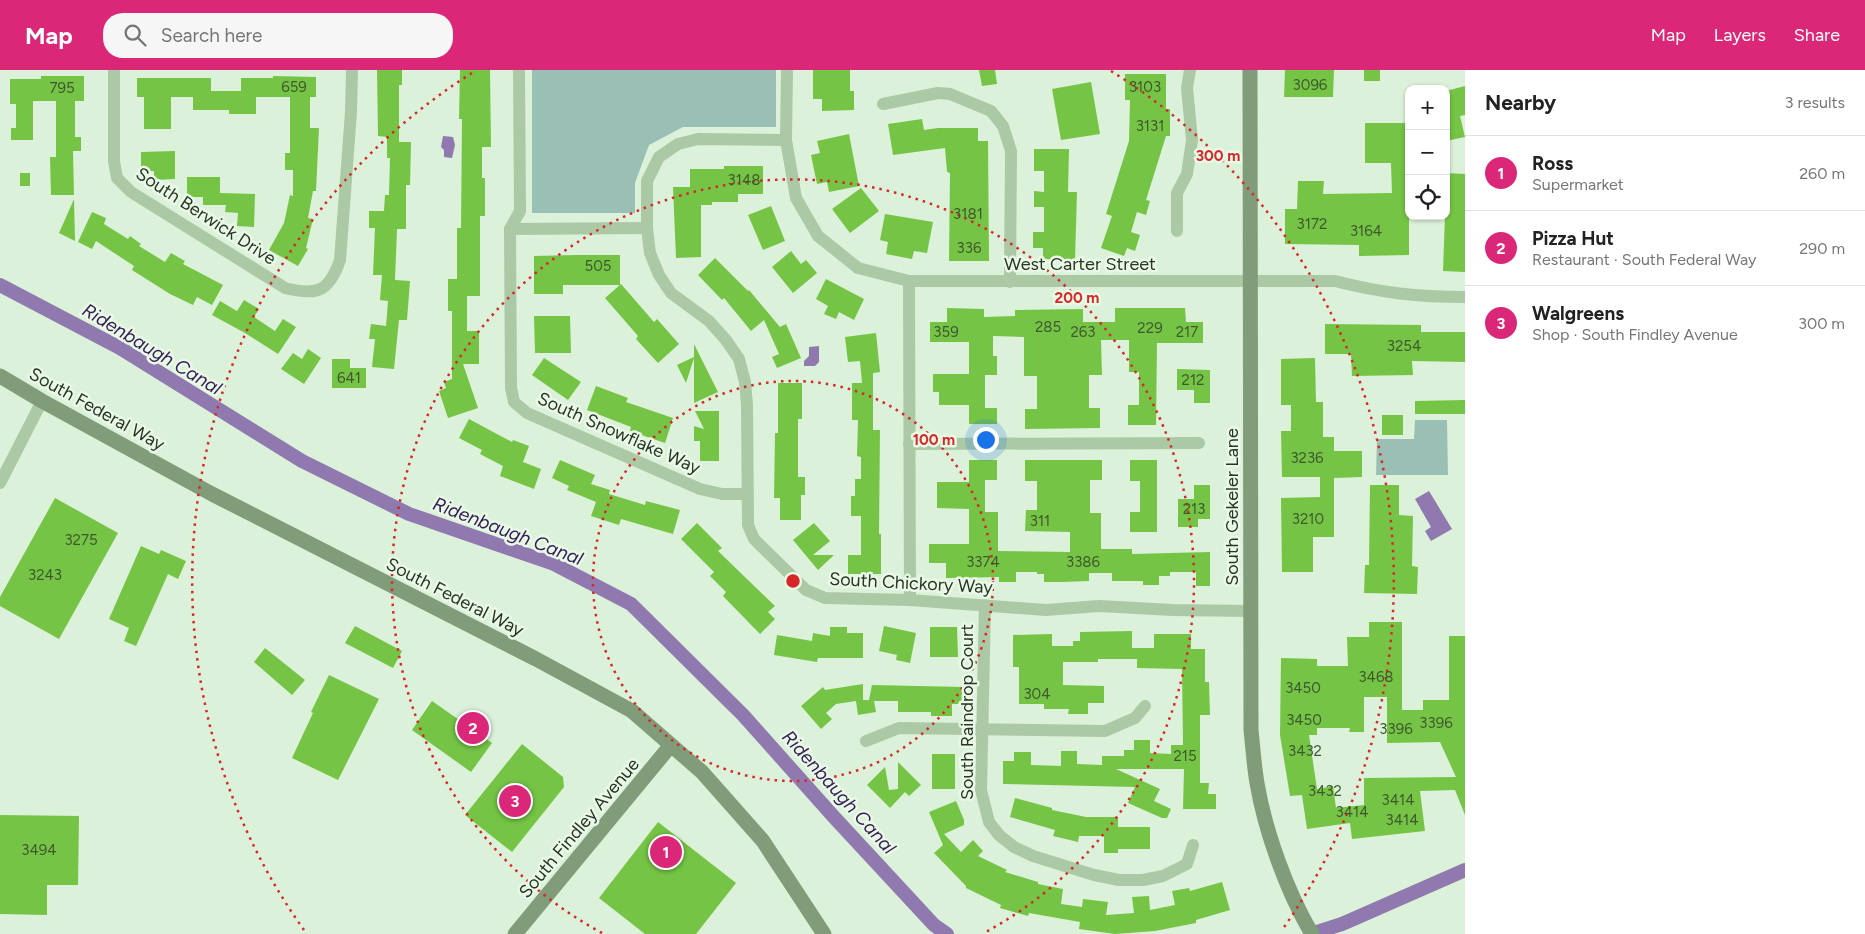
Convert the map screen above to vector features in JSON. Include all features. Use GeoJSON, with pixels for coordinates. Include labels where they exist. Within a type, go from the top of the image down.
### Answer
{"type":"FeatureCollection","features":[{"type":"Feature","properties":{"kind":"street","name":"South Berwick Drive"},"geometry":{"type":"LineString","coordinates":[[114,70],[114,161],[117,178],[131,192],[285,288],[304,292],[322,290],[335,274],[340,260],[351,112],[352,70]]}},
{"type":"Feature","properties":{"kind":"street","name":"South Snowflake Way"},"geometry":{"type":"LineString","coordinates":[[519,70],[520,211],[510,229],[511,388],[514,402],[527,413],[700,489],[722,494],[747,494]]}},
{"type":"Feature","properties":{"kind":"street","name":"West Carter Street"},"geometry":{"type":"LineString","coordinates":[[787,70],[786,140],[796,198],[818,236],[858,268],[909,281],[1335,281],[1392,294],[1420,297],[1465,297]]}},
{"type":"Feature","properties":{"kind":"street"},"geometry":{"type":"LineString","coordinates":[[1177,231],[1178,194],[1187,174],[1192,140],[1187,88],[1190,70]]}},
{"type":"Feature","properties":{"kind":"street","name":"South Gekeler Lane"},"geometry":{"type":"LineString","coordinates":[[1250,70],[1251,730],[1257,785],[1268,827],[1282,870],[1303,919],[1312,934]]}},
{"type":"Feature","properties":{"kind":"street"},"geometry":{"type":"LineString","coordinates":[[883,104],[938,93],[950,94],[991,111],[1003,126],[1012,151],[1010,282]]}},
{"type":"Feature","properties":{"kind":"street","name":"South Chickory Way"},"geometry":{"type":"LineString","coordinates":[[786,140],[698,139],[678,144],[659,156],[647,181],[647,228],[650,253],[659,275],[671,293],[709,321],[726,340],[738,360],[745,382],[747,405],[748,524],[754,540],[806,590],[825,598],[910,600],[1046,610],[1099,606],[1173,610],[1251,611]]}},
{"type":"Feature","properties":{"kind":"street"},"geometry":{"type":"LineString","coordinates":[[510,229],[647,228]]}},
{"type":"Feature","properties":{"kind":"street"},"geometry":{"type":"LineString","coordinates":[[909,281],[910,600]]}},
{"type":"Feature","properties":{"kind":"street","name":"South Federal Way"},"geometry":{"type":"LineString","coordinates":[[0,376],[212,494],[536,659],[632,711],[702,772],[762,841],[824,934]]}},
{"type":"Feature","properties":{"kind":"street"},"geometry":{"type":"LineString","coordinates":[[0,483],[42,401]]}},
{"type":"Feature","properties":{"kind":"street"},"geometry":{"type":"LineString","coordinates":[[909,444],[1198,443]]}},
{"type":"Feature","properties":{"kind":"street","name":"South Raindrop Court"},"geometry":{"type":"LineString","coordinates":[[985,605],[984,730],[981,790],[989,822],[999,835],[1014,847],[1033,856],[1094,875],[1119,880],[1143,880],[1163,876],[1187,864],[1193,845]]}},
{"type":"Feature","properties":{"kind":"street"},"geometry":{"type":"LineString","coordinates":[[866,741],[899,728],[1105,731],[1135,718],[1145,706]]}},
{"type":"Feature","properties":{"kind":"street","name":"South Findley Avenue"},"geometry":{"type":"LineString","coordinates":[[514,934],[672,746]]}},
{"type":"Feature","properties":{"kind":"shaded area"},"geometry":{"type":"Polygon","coordinates":[[[532,70],[776,70],[776,127],[683,127],[649,145],[635,183],[635,213],[532,213],[532,70]]]}},
{"type":"Feature","properties":{"kind":"shaded area"},"geometry":{"type":"Polygon","coordinates":[[[443,136],[453,137],[455,145],[452,158],[444,157],[444,150],[441,147],[443,136]]]}},
{"type":"Feature","properties":{"kind":"shaded area"},"geometry":{"type":"Polygon","coordinates":[[[819,346],[819,362],[815,366],[804,366],[804,361],[809,356],[809,347],[819,346]]]}},
{"type":"Feature","properties":{"kind":"shaded area"},"geometry":{"type":"Polygon","coordinates":[[[1415,420],[1447,420],[1448,475],[1376,475],[1377,439],[1414,439],[1415,420]]]}},
{"type":"Feature","properties":{"kind":"shaded area"},"geometry":{"type":"Polygon","coordinates":[[[1429,491],[1452,529],[1431,541],[1425,531],[1431,527],[1415,499],[1429,491]]]}},
{"type":"Feature","properties":{"kind":"building"},"geometry":{"type":"Polygon","coordinates":[[[377,70],[402,70],[402,85],[399,85],[399,142],[411,142],[410,185],[406,185],[406,229],[397,229],[395,280],[410,281],[407,320],[399,320],[394,369],[372,367],[375,339],[369,339],[371,324],[386,326],[388,301],[380,300],[382,275],[373,275],[375,228],[369,228],[369,211],[384,211],[385,195],[389,195],[390,158],[387,158],[387,137],[378,136],[377,70]]]}},
{"type":"Feature","properties":{"kind":"building"},"geometry":{"type":"Polygon","coordinates":[[[460,70],[490,70],[491,147],[482,147],[482,178],[485,178],[485,216],[480,216],[480,296],[467,296],[467,331],[479,331],[479,364],[463,364],[478,408],[448,418],[439,391],[446,388],[444,382],[452,379],[452,311],[448,311],[448,279],[457,279],[457,228],[461,228],[462,119],[459,119],[460,70]]]}},
{"type":"Feature","properties":{"kind":"building"},"geometry":{"type":"Polygon","coordinates":[[[813,70],[850,70],[850,91],[854,91],[854,110],[822,111],[822,99],[813,99],[813,70]]]}},
{"type":"Feature","properties":{"kind":"building"},"geometry":{"type":"Polygon","coordinates":[[[979,70],[995,70],[997,84],[982,86],[979,70]]]}},
{"type":"Feature","properties":{"kind":"building"},"geometry":{"type":"Polygon","coordinates":[[[1285,70],[1334,70],[1333,97],[1284,97],[1285,70]]]}},
{"type":"Feature","properties":{"kind":"building"},"geometry":{"type":"Polygon","coordinates":[[[1364,70],[1380,70],[1380,81],[1364,81],[1364,70]]]}},
{"type":"Feature","properties":{"kind":"building"},"geometry":{"type":"Polygon","coordinates":[[[1125,74],[1166,74],[1166,109],[1170,109],[1170,136],[1166,136],[1146,200],[1150,201],[1146,215],[1137,212],[1131,232],[1140,235],[1135,251],[1127,248],[1124,256],[1101,248],[1112,216],[1106,214],[1129,141],[1130,100],[1125,100],[1125,74]]]}},
{"type":"Feature","properties":{"kind":"building"},"geometry":{"type":"Polygon","coordinates":[[[41,76],[84,76],[84,101],[75,101],[75,137],[81,137],[81,151],[73,151],[74,195],[51,195],[50,157],[56,157],[56,101],[33,101],[33,140],[11,140],[11,128],[16,128],[16,104],[10,104],[10,79],[41,79],[41,76]]]}},
{"type":"Feature","properties":{"kind":"building"},"geometry":{"type":"Polygon","coordinates":[[[273,76],[316,77],[316,97],[310,97],[310,128],[319,128],[316,191],[313,191],[308,218],[313,219],[306,248],[308,249],[298,266],[269,250],[284,223],[290,195],[293,196],[293,170],[285,170],[285,153],[290,153],[290,97],[256,97],[256,114],[229,114],[229,110],[193,110],[193,97],[171,97],[171,129],[144,129],[144,97],[137,97],[137,78],[211,78],[211,91],[241,91],[241,78],[273,78],[273,76]]]}},
{"type":"Feature","properties":{"kind":"building"},"geometry":{"type":"Polygon","coordinates":[[[1091,82],[1100,134],[1061,140],[1052,89],[1091,82]]]}},
{"type":"Feature","properties":{"kind":"building"},"geometry":{"type":"Polygon","coordinates":[[[1465,86],[1465,115],[1460,116],[1465,137],[1450,140],[1450,130],[1450,90],[1465,86]]]}},
{"type":"Feature","properties":{"kind":"building"},"geometry":{"type":"Polygon","coordinates":[[[922,119],[924,130],[978,128],[978,141],[988,141],[989,261],[949,261],[950,173],[947,172],[945,148],[893,155],[888,124],[922,119]]]}},
{"type":"Feature","properties":{"kind":"building"},"geometry":{"type":"Polygon","coordinates":[[[1365,123],[1405,123],[1405,220],[1409,220],[1409,255],[1359,256],[1359,245],[1285,244],[1285,209],[1297,209],[1298,181],[1324,181],[1323,194],[1392,193],[1391,163],[1365,163],[1365,123]]]}},
{"type":"Feature","properties":{"kind":"building"},"geometry":{"type":"Polygon","coordinates":[[[849,134],[859,186],[829,192],[827,182],[817,184],[811,155],[820,153],[817,141],[849,134]]]}},
{"type":"Feature","properties":{"kind":"building"},"geometry":{"type":"Polygon","coordinates":[[[1034,149],[1069,149],[1068,192],[1077,192],[1075,260],[1043,259],[1043,248],[1033,248],[1033,232],[1044,232],[1044,207],[1034,207],[1034,191],[1044,192],[1044,171],[1034,171],[1034,149]]]}},
{"type":"Feature","properties":{"kind":"building"},"geometry":{"type":"Polygon","coordinates":[[[175,151],[175,179],[154,180],[154,171],[141,171],[141,152],[175,151]]]}},
{"type":"Feature","properties":{"kind":"building"},"geometry":{"type":"Polygon","coordinates":[[[724,166],[763,166],[763,194],[738,194],[738,202],[712,202],[712,205],[701,205],[701,257],[676,258],[673,187],[690,187],[690,169],[724,169],[724,166]]]}},
{"type":"Feature","properties":{"kind":"building"},"geometry":{"type":"Polygon","coordinates":[[[20,173],[30,173],[30,186],[20,186],[20,173]]]}},
{"type":"Feature","properties":{"kind":"building"},"geometry":{"type":"Polygon","coordinates":[[[1450,173],[1465,174],[1465,272],[1443,271],[1445,220],[1450,220],[1450,173]]]}},
{"type":"Feature","properties":{"kind":"building"},"geometry":{"type":"Polygon","coordinates":[[[187,177],[220,177],[220,193],[255,194],[254,227],[237,226],[238,213],[225,212],[226,205],[203,205],[203,197],[187,197],[187,177]]]}},
{"type":"Feature","properties":{"kind":"building"},"geometry":{"type":"Polygon","coordinates":[[[861,188],[879,211],[850,233],[832,209],[861,188]]]}},
{"type":"Feature","properties":{"kind":"building"},"geometry":{"type":"Polygon","coordinates":[[[74,199],[75,241],[59,233],[74,199]]]}},
{"type":"Feature","properties":{"kind":"building"},"geometry":{"type":"Polygon","coordinates":[[[771,206],[785,241],[763,250],[748,215],[771,206]]]}},
{"type":"Feature","properties":{"kind":"building"},"geometry":{"type":"Polygon","coordinates":[[[92,212],[106,218],[104,224],[128,239],[130,236],[141,244],[139,246],[165,262],[171,253],[185,261],[183,264],[223,285],[212,305],[197,297],[193,305],[170,294],[132,270],[134,266],[96,241],[92,249],[78,242],[92,212]]]}},
{"type":"Feature","properties":{"kind":"building"},"geometry":{"type":"Polygon","coordinates":[[[885,214],[933,222],[927,253],[914,251],[912,259],[886,254],[888,242],[880,240],[885,214]]]}},
{"type":"Feature","properties":{"kind":"building"},"geometry":{"type":"Polygon","coordinates":[[[791,251],[801,264],[806,260],[817,273],[793,293],[772,267],[791,251]]]}},
{"type":"Feature","properties":{"kind":"building"},"geometry":{"type":"Polygon","coordinates":[[[620,255],[620,285],[563,285],[563,294],[534,294],[534,256],[620,255]]]}},
{"type":"Feature","properties":{"kind":"building"},"geometry":{"type":"Polygon","coordinates":[[[715,258],[749,290],[780,327],[786,324],[801,358],[777,368],[772,357],[779,354],[764,320],[751,331],[724,298],[722,300],[698,275],[715,258]]]}},
{"type":"Feature","properties":{"kind":"building"},"geometry":{"type":"Polygon","coordinates":[[[826,279],[864,299],[854,320],[839,312],[836,319],[824,314],[828,306],[816,299],[826,279]]]}},
{"type":"Feature","properties":{"kind":"building"},"geometry":{"type":"Polygon","coordinates":[[[621,284],[654,322],[657,319],[679,344],[658,363],[636,339],[638,336],[605,298],[621,284]]]}},
{"type":"Feature","properties":{"kind":"building"},"geometry":{"type":"Polygon","coordinates":[[[244,300],[259,309],[254,317],[275,331],[283,319],[296,327],[278,354],[212,315],[220,301],[237,311],[244,300]]]}},
{"type":"Feature","properties":{"kind":"building"},"geometry":{"type":"Polygon","coordinates":[[[947,308],[984,309],[984,317],[1015,316],[1015,310],[1083,309],[1083,322],[1115,322],[1115,308],[1185,308],[1186,322],[1203,322],[1203,343],[1157,343],[1156,425],[1128,425],[1128,405],[1139,405],[1139,372],[1129,372],[1129,340],[1101,340],[1102,375],[1089,375],[1089,408],[1100,408],[1100,428],[1025,429],[1025,409],[1037,409],[1037,376],[1024,376],[1024,337],[993,336],[993,356],[997,356],[997,375],[985,375],[985,408],[997,408],[997,424],[969,424],[969,405],[939,405],[939,392],[933,392],[933,374],[969,374],[969,342],[930,342],[930,322],[947,322],[947,308]]]}},
{"type":"Feature","properties":{"kind":"building"},"geometry":{"type":"Polygon","coordinates":[[[534,316],[570,316],[571,353],[535,353],[534,316]]]}},
{"type":"Feature","properties":{"kind":"building"},"geometry":{"type":"Polygon","coordinates":[[[1325,324],[1421,325],[1421,332],[1465,332],[1465,362],[1412,361],[1413,375],[1352,376],[1351,354],[1325,354],[1325,324]]]}},
{"type":"Feature","properties":{"kind":"building"},"geometry":{"type":"Polygon","coordinates":[[[876,333],[880,372],[873,373],[873,430],[880,430],[879,534],[881,534],[881,574],[848,574],[848,555],[861,555],[861,516],[851,516],[851,496],[855,496],[855,479],[861,479],[861,457],[857,456],[858,420],[852,420],[852,383],[862,383],[860,361],[848,362],[845,337],[876,333]]]}},
{"type":"Feature","properties":{"kind":"building"},"geometry":{"type":"Polygon","coordinates":[[[694,344],[718,392],[694,403],[694,358],[686,383],[677,365],[694,357],[694,344]]]}},
{"type":"Feature","properties":{"kind":"building"},"geometry":{"type":"Polygon","coordinates":[[[308,349],[321,358],[304,384],[281,369],[293,353],[302,359],[308,349]]]}},
{"type":"Feature","properties":{"kind":"building"},"geometry":{"type":"Polygon","coordinates":[[[544,358],[581,382],[568,400],[532,375],[544,358]]]}},
{"type":"Feature","properties":{"kind":"building"},"geometry":{"type":"Polygon","coordinates":[[[1315,358],[1316,402],[1323,402],[1323,437],[1334,437],[1334,451],[1362,451],[1362,477],[1334,478],[1334,537],[1313,537],[1313,572],[1282,572],[1281,498],[1320,497],[1320,477],[1282,477],[1281,431],[1291,431],[1291,405],[1281,405],[1281,359],[1315,358]]]}},
{"type":"Feature","properties":{"kind":"building"},"geometry":{"type":"Polygon","coordinates":[[[332,359],[350,359],[350,368],[366,368],[366,388],[332,388],[332,359]]]}},
{"type":"Feature","properties":{"kind":"building"},"geometry":{"type":"Polygon","coordinates":[[[1177,369],[1210,370],[1210,403],[1194,403],[1194,390],[1177,390],[1177,369]]]}},
{"type":"Feature","properties":{"kind":"building"},"geometry":{"type":"Polygon","coordinates":[[[778,383],[802,383],[802,419],[798,419],[798,477],[805,477],[805,495],[801,495],[801,520],[780,520],[780,498],[774,498],[775,433],[778,433],[778,383]]]}},
{"type":"Feature","properties":{"kind":"building"},"geometry":{"type":"Polygon","coordinates":[[[596,386],[628,398],[626,402],[673,418],[665,443],[630,431],[631,427],[587,410],[596,386]]]}},
{"type":"Feature","properties":{"kind":"building"},"geometry":{"type":"Polygon","coordinates":[[[1465,400],[1465,414],[1415,414],[1415,401],[1465,400]]]}},
{"type":"Feature","properties":{"kind":"building"},"geometry":{"type":"Polygon","coordinates":[[[695,411],[719,411],[719,461],[700,461],[700,441],[694,441],[694,426],[704,429],[695,411]]]}},
{"type":"Feature","properties":{"kind":"building"},"geometry":{"type":"Polygon","coordinates":[[[1382,415],[1403,415],[1403,435],[1382,435],[1382,415]]]}},
{"type":"Feature","properties":{"kind":"building"},"geometry":{"type":"Polygon","coordinates":[[[469,419],[512,442],[513,440],[529,446],[523,462],[541,469],[534,489],[500,476],[503,466],[480,454],[482,450],[459,438],[469,419]]]}},
{"type":"Feature","properties":{"kind":"building"},"geometry":{"type":"Polygon","coordinates":[[[560,460],[595,475],[591,484],[610,490],[609,494],[645,505],[646,501],[680,510],[673,534],[621,519],[619,525],[591,516],[596,502],[567,490],[569,486],[552,478],[560,460]]]}},
{"type":"Feature","properties":{"kind":"building"},"geometry":{"type":"Polygon","coordinates":[[[969,460],[997,460],[997,480],[985,480],[985,512],[998,512],[998,551],[1070,552],[1070,532],[1025,531],[1026,510],[1037,510],[1037,481],[1025,481],[1025,460],[1102,460],[1102,480],[1090,480],[1090,513],[1101,513],[1101,549],[1132,549],[1132,554],[1210,552],[1210,586],[1196,586],[1196,572],[1170,572],[1170,576],[1159,576],[1159,585],[1143,585],[1143,581],[1112,581],[1112,573],[1089,573],[1089,581],[1062,582],[1044,582],[1044,574],[1037,574],[1037,572],[1016,572],[1016,582],[999,582],[999,577],[946,578],[946,563],[929,563],[929,544],[969,544],[969,509],[937,508],[937,482],[969,482],[969,460]]]}},
{"type":"Feature","properties":{"kind":"building"},"geometry":{"type":"Polygon","coordinates":[[[1130,460],[1157,460],[1157,532],[1130,532],[1130,512],[1140,512],[1140,481],[1130,481],[1130,460]]]}},
{"type":"Feature","properties":{"kind":"building"},"geometry":{"type":"Polygon","coordinates":[[[1194,485],[1210,485],[1210,519],[1198,519],[1198,527],[1178,527],[1178,499],[1194,499],[1194,485]]]}},
{"type":"Feature","properties":{"kind":"building"},"geometry":{"type":"Polygon","coordinates":[[[1370,485],[1399,485],[1399,515],[1413,516],[1412,566],[1418,567],[1417,594],[1364,593],[1365,565],[1369,565],[1370,485]]]}},
{"type":"Feature","properties":{"kind":"building"},"geometry":{"type":"Polygon","coordinates":[[[55,498],[118,533],[59,639],[0,606],[0,597],[55,498]]]}},
{"type":"Feature","properties":{"kind":"building"},"geometry":{"type":"Polygon","coordinates":[[[697,523],[722,548],[718,551],[775,606],[768,612],[775,619],[760,634],[723,596],[726,592],[710,576],[714,572],[681,539],[697,523]]]}},
{"type":"Feature","properties":{"kind":"building"},"geometry":{"type":"Polygon","coordinates":[[[814,523],[830,541],[813,555],[834,555],[818,570],[793,540],[814,523]]]}},
{"type":"Feature","properties":{"kind":"building"},"geometry":{"type":"Polygon","coordinates":[[[141,546],[159,554],[161,550],[186,561],[178,579],[168,574],[136,646],[124,641],[129,628],[109,619],[141,546]]]}},
{"type":"Feature","properties":{"kind":"building"},"geometry":{"type":"Polygon","coordinates":[[[1369,622],[1402,622],[1402,710],[1423,710],[1423,700],[1449,700],[1449,636],[1465,636],[1465,815],[1455,790],[1420,791],[1425,831],[1352,839],[1350,823],[1307,829],[1302,795],[1290,796],[1280,735],[1281,658],[1317,659],[1317,666],[1348,666],[1347,637],[1369,637],[1369,622]],[[1364,697],[1364,732],[1349,732],[1350,728],[1317,728],[1317,735],[1309,735],[1317,789],[1333,786],[1336,808],[1364,805],[1364,778],[1456,777],[1440,742],[1387,743],[1387,697],[1364,697]]]}},
{"type":"Feature","properties":{"kind":"building"},"geometry":{"type":"Polygon","coordinates":[[[355,626],[402,651],[393,668],[345,643],[355,626]]]}},
{"type":"Feature","properties":{"kind":"building"},"geometry":{"type":"Polygon","coordinates":[[[884,626],[916,633],[910,663],[896,660],[897,655],[879,651],[884,626]]]}},
{"type":"Feature","properties":{"kind":"building"},"geometry":{"type":"Polygon","coordinates":[[[830,627],[847,627],[847,633],[863,633],[863,658],[818,658],[817,662],[774,655],[777,635],[812,641],[813,633],[830,636],[830,627]]]}},
{"type":"Feature","properties":{"kind":"building"},"geometry":{"type":"Polygon","coordinates":[[[930,627],[957,627],[958,657],[930,657],[930,627]]]}},
{"type":"Feature","properties":{"kind":"building"},"geometry":{"type":"Polygon","coordinates":[[[1132,631],[1132,648],[1154,648],[1154,634],[1191,634],[1191,649],[1205,649],[1205,682],[1209,682],[1210,715],[1200,715],[1200,783],[1209,783],[1208,794],[1216,794],[1216,809],[1183,809],[1184,769],[1116,769],[1160,789],[1154,801],[1171,809],[1167,818],[1162,818],[1128,803],[1135,787],[1003,784],[1003,761],[1014,761],[1014,752],[1031,752],[1031,765],[1061,766],[1061,751],[1077,751],[1077,764],[1102,765],[1102,756],[1124,756],[1124,750],[1134,750],[1134,740],[1150,740],[1150,753],[1171,754],[1171,745],[1183,745],[1182,669],[1137,668],[1137,659],[1098,659],[1098,662],[1063,662],[1063,685],[1104,686],[1104,703],[1088,703],[1088,714],[1068,714],[1069,709],[1044,709],[1044,704],[1019,704],[1019,667],[1013,667],[1013,635],[1052,634],[1052,646],[1073,646],[1073,641],[1080,641],[1080,632],[1132,631]]]}},
{"type":"Feature","properties":{"kind":"building"},"geometry":{"type":"Polygon","coordinates":[[[265,648],[305,680],[292,695],[254,662],[265,648]]]}},
{"type":"Feature","properties":{"kind":"building"},"geometry":{"type":"Polygon","coordinates":[[[329,675],[379,699],[338,780],[292,758],[329,675]]]}},
{"type":"Feature","properties":{"kind":"building"},"geometry":{"type":"Polygon","coordinates":[[[863,684],[863,700],[869,700],[872,685],[964,687],[964,704],[952,704],[952,716],[931,716],[931,712],[898,712],[898,701],[874,701],[876,712],[858,715],[856,701],[836,704],[826,713],[832,719],[821,729],[801,706],[823,687],[825,690],[863,684]]]}},
{"type":"Feature","properties":{"kind":"building"},"geometry":{"type":"Polygon","coordinates":[[[432,701],[492,743],[471,772],[412,730],[432,701]]]}},
{"type":"Feature","properties":{"kind":"building"},"geometry":{"type":"Polygon","coordinates":[[[522,744],[563,777],[564,787],[512,852],[465,815],[522,744]]]}},
{"type":"Feature","properties":{"kind":"building"},"geometry":{"type":"Polygon","coordinates":[[[932,754],[955,754],[955,789],[932,789],[932,754]]]}},
{"type":"Feature","properties":{"kind":"building"},"geometry":{"type":"Polygon","coordinates":[[[898,762],[921,785],[909,796],[905,792],[890,808],[867,785],[885,767],[889,790],[898,789],[898,762]]]}},
{"type":"Feature","properties":{"kind":"building"},"geometry":{"type":"Polygon","coordinates":[[[1015,798],[1052,808],[1052,810],[1086,817],[1118,817],[1118,827],[1150,827],[1150,849],[1118,849],[1118,853],[1104,853],[1104,836],[1079,836],[1078,842],[1053,836],[1055,830],[1010,817],[1015,798]]]}},
{"type":"Feature","properties":{"kind":"building"},"geometry":{"type":"Polygon","coordinates":[[[956,801],[964,820],[964,825],[944,834],[961,852],[973,840],[983,851],[978,856],[1007,870],[1005,872],[1038,882],[1038,884],[1063,889],[1061,904],[1082,907],[1083,899],[1108,902],[1106,915],[1134,913],[1132,897],[1149,896],[1150,910],[1175,905],[1172,891],[1189,888],[1190,891],[1222,882],[1230,910],[1196,920],[1196,923],[1155,931],[1115,934],[1079,929],[1080,922],[1029,913],[1028,916],[1000,908],[1001,905],[966,888],[934,853],[943,845],[929,812],[956,801]]]}},
{"type":"Feature","properties":{"kind":"building"},"geometry":{"type":"Polygon","coordinates":[[[0,815],[79,816],[78,885],[47,885],[47,915],[0,914],[0,815]]]}},
{"type":"Feature","properties":{"kind":"building"},"geometry":{"type":"Polygon","coordinates":[[[658,822],[736,883],[696,934],[645,934],[599,898],[658,822]]]}},
{"type":"Feature","properties":{"kind":"waterway","name":"Ridenbaugh Canal"},"geometry":{"type":"LineString","coordinates":[[0,285],[120,348],[302,461],[409,514],[554,564],[631,604],[743,715],[934,925],[947,934]]}},
{"type":"Feature","properties":{"kind":"waterway","name":"Ridenbaugh Canal"},"geometry":{"type":"LineString","coordinates":[[1311,934],[1342,924],[1465,870]]}},
{"type":"Feature","properties":{"kind":"place","name":"Pizza Hut"},"geometry":{"type":"Point","coordinates":[473,728]}},
{"type":"Feature","properties":{"kind":"place","name":"Walgreens"},"geometry":{"type":"Point","coordinates":[515,801]}},
{"type":"Feature","properties":{"kind":"place","name":"Ross"},"geometry":{"type":"Point","coordinates":[666,852]}}]}
